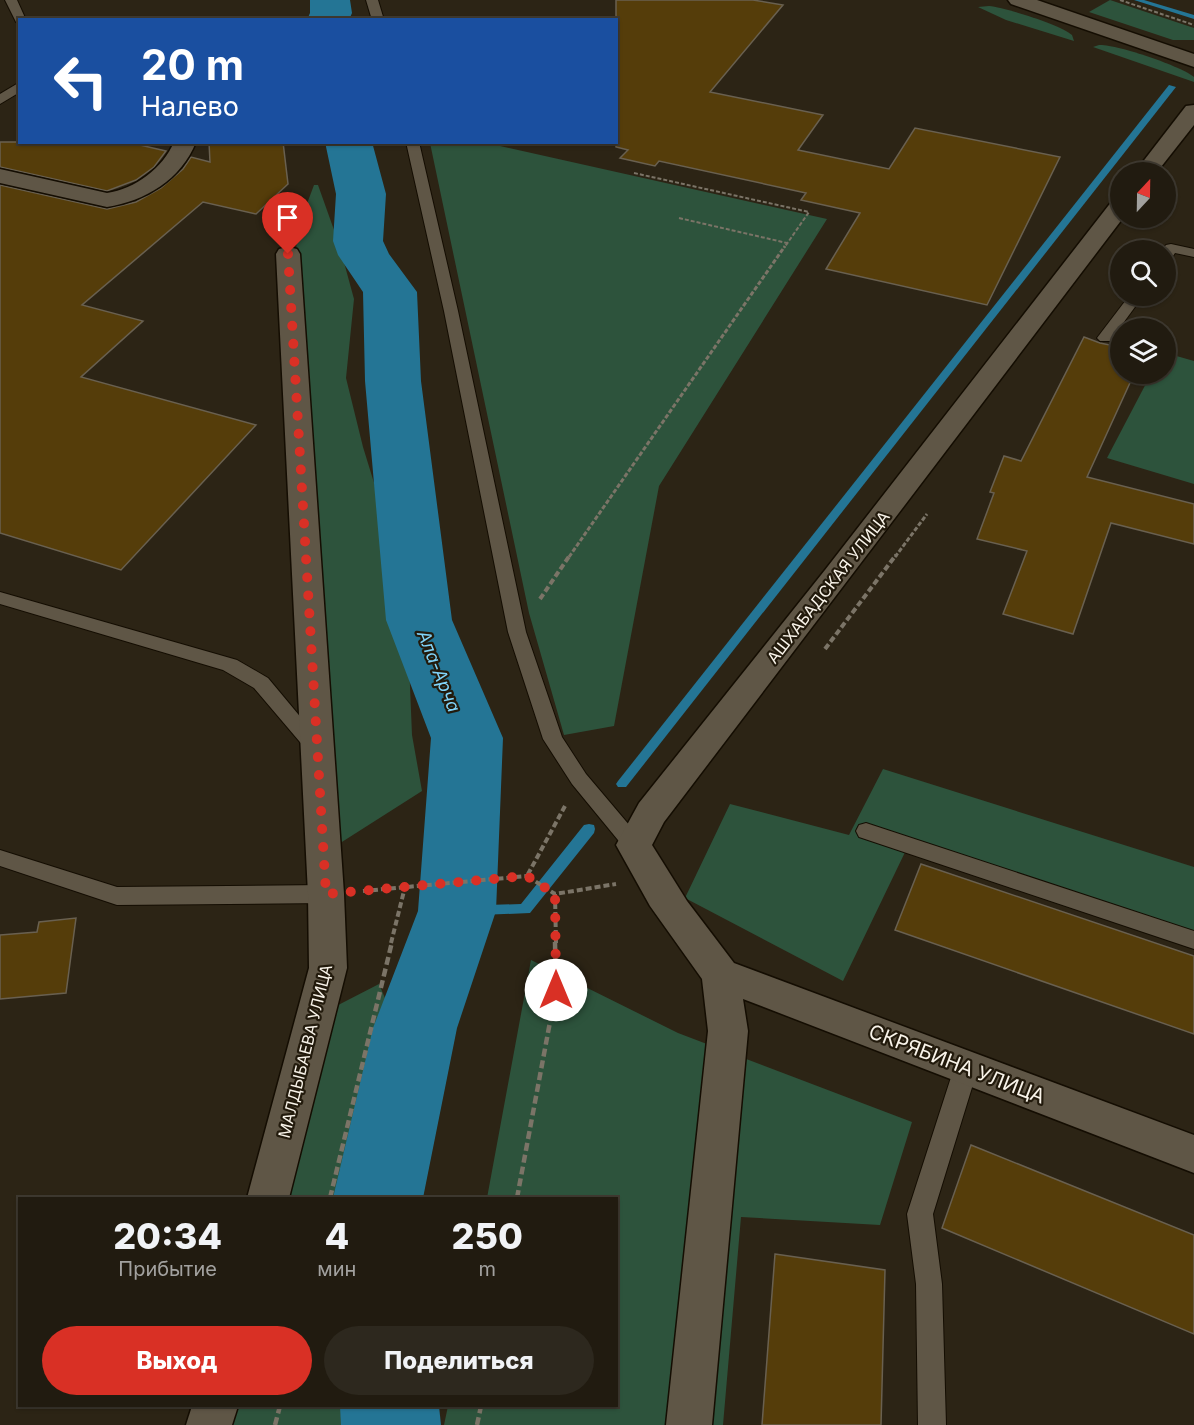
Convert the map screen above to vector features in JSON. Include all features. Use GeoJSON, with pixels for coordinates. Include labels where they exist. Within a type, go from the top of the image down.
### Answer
{"type":"FeatureCollection","features":[{"type":"Feature","properties":{"kind":"street"},"geometry":{"type":"LineString","coordinates":[[1018,0],[1192,58]]}},
{"type":"Feature","properties":{"kind":"street"},"geometry":{"type":"LineString","coordinates":[[1154,162],[1194,111]]}},
{"type":"Feature","properties":{"kind":"street"},"geometry":{"type":"LineString","coordinates":[[0,176],[90,197],[117,200],[130,196],[148,185],[178,158],[184,144]]}},
{"type":"Feature","properties":{"kind":"street","name":"АШХАБАДСКАЯ УЛИЦА"},"geometry":{"type":"LineString","coordinates":[[634,845],[651,813],[836,577],[1110,219]]}},
{"type":"Feature","properties":{"kind":"street","name":"МАЛДЫБАЕВА УЛИЦА"},"geometry":{"type":"LineString","coordinates":[[268,1197],[328,969],[318,750],[288,254]]}},
{"type":"Feature","properties":{"kind":"street"},"geometry":{"type":"LineString","coordinates":[[634,845],[650,878],[673,913],[721,974],[728,1031],[689,1425]]}},
{"type":"Feature","properties":{"kind":"street","name":"СКРЯБИНА УЛИЦА"},"geometry":{"type":"LineString","coordinates":[[721,974],[1194,1154]]}},
{"type":"Feature","properties":{"kind":"street"},"geometry":{"type":"LineString","coordinates":[[209,1425],[214,1407]]}},
{"type":"Feature","properties":{"kind":"lane"},"geometry":{"type":"LineString","coordinates":[[11,0],[19,18]]}},
{"type":"Feature","properties":{"kind":"lane"},"geometry":{"type":"LineString","coordinates":[[372,0],[377,18]]}},
{"type":"Feature","properties":{"kind":"lane"},"geometry":{"type":"LineString","coordinates":[[0,100],[18,87]]}},
{"type":"Feature","properties":{"kind":"lane"},"geometry":{"type":"LineString","coordinates":[[412,144],[451,311],[517,632],[553,739],[579,778],[634,845]]}},
{"type":"Feature","properties":{"kind":"lane"},"geometry":{"type":"LineString","coordinates":[[1176,249],[1194,253]]}},
{"type":"Feature","properties":{"kind":"lane"},"geometry":{"type":"LineString","coordinates":[[1105,338],[1129,306]]}},
{"type":"Feature","properties":{"kind":"lane"},"geometry":{"type":"LineString","coordinates":[[0,598],[230,665],[261,683],[318,750]]}},
{"type":"Feature","properties":{"kind":"lane"},"geometry":{"type":"LineString","coordinates":[[866,831],[1194,940]]}},
{"type":"Feature","properties":{"kind":"lane"},"geometry":{"type":"LineString","coordinates":[[0,858],[117,896],[326,894]]}},
{"type":"Feature","properties":{"kind":"lane"},"geometry":{"type":"LineString","coordinates":[[932,1425],[929,1284],[920,1214],[966,1068]]}},
{"type":"Feature","properties":{"kind":"path"},"geometry":{"type":"LineString","coordinates":[[1120,0],[1194,25]]}},
{"type":"Feature","properties":{"kind":"path"},"geometry":{"type":"LineString","coordinates":[[517,632],[809,212],[634,173]]}},
{"type":"Feature","properties":{"kind":"path"},"geometry":{"type":"LineString","coordinates":[[679,218],[787,243]]}},
{"type":"Feature","properties":{"kind":"path"},"geometry":{"type":"LineString","coordinates":[[527,876],[579,778]]}},
{"type":"Feature","properties":{"kind":"path"},"geometry":{"type":"LineString","coordinates":[[326,894],[527,876],[555,894],[650,878]]}},
{"type":"Feature","properties":{"kind":"path"},"geometry":{"type":"LineString","coordinates":[[330,1197],[405,887]]}},
{"type":"Feature","properties":{"kind":"path"},"geometry":{"type":"LineString","coordinates":[[517,1197],[556,990],[555,894]]}},
{"type":"Feature","properties":{"kind":"path"},"geometry":{"type":"LineString","coordinates":[[275,1425],[279,1407]]}},
{"type":"Feature","properties":{"kind":"path"},"geometry":{"type":"LineString","coordinates":[[477,1425],[481,1407]]}},
{"type":"Feature","properties":{"kind":"green space"},"geometry":{"type":"Polygon","coordinates":[[[1110,0],[1194,28],[1194,40],[1173,40],[1089,12],[1110,0]]]}},
{"type":"Feature","properties":{"kind":"green space"},"geometry":{"type":"Polygon","coordinates":[[[989,6],[1019,13],[1056,26],[1072,35],[1074,41],[1006,20],[978,7],[989,6]]]}},
{"type":"Feature","properties":{"kind":"green space"},"geometry":{"type":"Polygon","coordinates":[[[1099,45],[1119,48],[1163,62],[1187,72],[1194,77],[1194,82],[1093,47],[1099,45]]]}},
{"type":"Feature","properties":{"kind":"green space"},"geometry":{"type":"Polygon","coordinates":[[[430,144],[491,144],[827,219],[659,486],[614,726],[564,735],[529,613],[430,144]]]}},
{"type":"Feature","properties":{"kind":"green space"},"geometry":{"type":"Polygon","coordinates":[[[314,185],[318,185],[339,244],[354,299],[346,378],[363,447],[387,525],[408,638],[412,735],[422,791],[334,847],[303,446],[296,233],[314,185]]]}},
{"type":"Feature","properties":{"kind":"green space"},"geometry":{"type":"Polygon","coordinates":[[[1176,356],[1194,361],[1194,484],[1107,458],[1146,384],[1176,384],[1176,356]]]}},
{"type":"Feature","properties":{"kind":"green space"},"geometry":{"type":"Polygon","coordinates":[[[883,769],[1194,867],[1194,940],[908,846],[843,981],[685,898],[730,804],[849,835],[883,769]]]}},
{"type":"Feature","properties":{"kind":"green space"},"geometry":{"type":"Polygon","coordinates":[[[531,960],[678,1033],[912,1122],[880,1225],[741,1217],[723,1425],[444,1425],[448,1407],[618,1407],[618,1197],[487,1197],[531,960]]]}},
{"type":"Feature","properties":{"kind":"green space"},"geometry":{"type":"Polygon","coordinates":[[[379,984],[399,1031],[355,1180],[355,1197],[272,1197],[313,1018],[379,984]]]}},
{"type":"Feature","properties":{"kind":"green space"},"geometry":{"type":"Polygon","coordinates":[[[224,1407],[356,1407],[349,1425],[220,1425],[224,1407]]]}},
{"type":"Feature","properties":{"kind":"building"},"geometry":{"type":"Polygon","coordinates":[[[616,0],[753,0],[783,5],[710,92],[823,115],[798,150],[889,169],[915,128],[1060,157],[987,305],[826,269],[860,213],[801,200],[806,193],[659,161],[655,166],[620,158],[628,150],[616,147],[618,144],[618,18],[616,18],[616,0]]]}},
{"type":"Feature","properties":{"kind":"building"},"geometry":{"type":"Polygon","coordinates":[[[0,142],[136,144],[166,151],[154,167],[136,180],[107,191],[0,167],[0,142]]]}},
{"type":"Feature","properties":{"kind":"building"},"geometry":{"type":"Polygon","coordinates":[[[209,144],[283,144],[288,184],[256,214],[203,202],[82,305],[143,321],[81,377],[256,425],[121,570],[0,533],[0,185],[107,209],[136,202],[161,188],[183,169],[191,157],[210,162],[209,144]]]}},
{"type":"Feature","properties":{"kind":"building"},"geometry":{"type":"Polygon","coordinates":[[[1084,337],[1110,345],[1110,384],[1129,384],[1087,477],[1194,504],[1194,544],[1111,523],[1073,634],[1003,614],[1027,551],[977,539],[994,493],[990,492],[1004,456],[1021,461],[1084,337]]]}},
{"type":"Feature","properties":{"kind":"building"},"geometry":{"type":"Polygon","coordinates":[[[921,864],[1194,956],[1194,1034],[895,930],[921,864]]]}},
{"type":"Feature","properties":{"kind":"building"},"geometry":{"type":"Polygon","coordinates":[[[76,918],[66,993],[0,999],[0,935],[37,932],[39,922],[76,918]]]}},
{"type":"Feature","properties":{"kind":"building"},"geometry":{"type":"Polygon","coordinates":[[[971,1145],[1194,1235],[1194,1334],[942,1228],[971,1145]]]}},
{"type":"Feature","properties":{"kind":"building"},"geometry":{"type":"Polygon","coordinates":[[[775,1254],[885,1270],[881,1425],[762,1425],[775,1254]]]}},
{"type":"Feature","properties":{"kind":"waterway","name":"Ала-Арча"},"geometry":{"type":"LineString","coordinates":[[329,18],[331,13],[330,0]]}},
{"type":"Feature","properties":{"kind":"waterway"},"geometry":{"type":"LineString","coordinates":[[1137,0],[1194,17]]}},
{"type":"Feature","properties":{"kind":"waterway"},"geometry":{"type":"LineString","coordinates":[[622,784],[1172,87]]}},
{"type":"Feature","properties":{"kind":"waterway","name":"Ала-Арча"},"geometry":{"type":"LineString","coordinates":[[348,144],[361,194],[358,241],[364,255],[390,292],[393,381],[419,620],[467,738],[457,911],[415,1028],[378,1197]]}},
{"type":"Feature","properties":{"kind":"waterway"},"geometry":{"type":"LineString","coordinates":[[457,911],[525,909],[589,829]]}},
{"type":"Feature","properties":{"kind":"waterway","name":"Ала-Арча"},"geometry":{"type":"LineString","coordinates":[[390,1407],[391,1425]]}},
{"type":"Feature","properties":{"kind":"route"},"geometry":{"type":"LineString","coordinates":[[288,254],[326,894],[527,876],[555,894],[556,990]]}}]}
